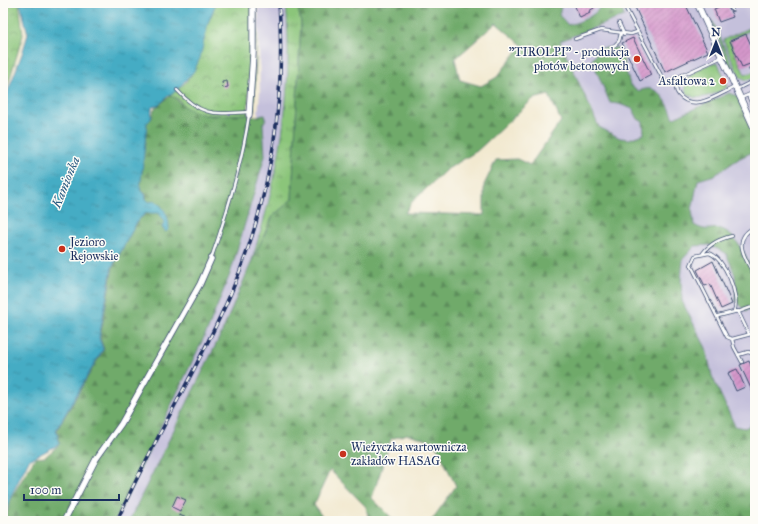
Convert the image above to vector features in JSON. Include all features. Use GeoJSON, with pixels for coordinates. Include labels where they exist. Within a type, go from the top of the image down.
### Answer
{"type":"FeatureCollection","features":[{"type":"Feature","properties":{"kind":"street"},"geometry":{"type":"LineString","coordinates":[[250,113],[253,48],[253,3]]}},
{"type":"Feature","properties":{"kind":"street"},"geometry":{"type":"LineString","coordinates":[[697,3],[755,130]]}},
{"type":"Feature","properties":{"kind":"street"},"geometry":{"type":"LineString","coordinates":[[64,521],[96,459],[121,424],[200,284],[211,259]]}},
{"type":"Feature","properties":{"kind":"lane"},"geometry":{"type":"LineString","coordinates":[[623,3],[665,83],[722,57]]}},
{"type":"Feature","properties":{"kind":"lane"},"geometry":{"type":"LineString","coordinates":[[729,3],[732,10]]}},
{"type":"Feature","properties":{"kind":"lane"},"geometry":{"type":"LineString","coordinates":[[614,46],[619,41],[622,34],[619,23]]}},
{"type":"Feature","properties":{"kind":"lane"},"geometry":{"type":"LineString","coordinates":[[575,38],[602,30],[622,34],[637,32]]}},
{"type":"Feature","properties":{"kind":"lane"},"geometry":{"type":"LineString","coordinates":[[750,68],[755,66]]}},
{"type":"Feature","properties":{"kind":"lane"},"geometry":{"type":"LineString","coordinates":[[680,76],[676,83],[676,89],[678,94],[689,102],[701,102],[755,80]]}},
{"type":"Feature","properties":{"kind":"lane"},"geometry":{"type":"LineString","coordinates":[[177,90],[192,105],[212,114],[250,113],[243,151],[219,238],[211,259]]}},
{"type":"Feature","properties":{"kind":"lane"},"geometry":{"type":"LineString","coordinates":[[741,98],[755,92]]}},
{"type":"Feature","properties":{"kind":"lane"},"geometry":{"type":"LineString","coordinates":[[748,95],[755,112]]}},
{"type":"Feature","properties":{"kind":"lane"},"geometry":{"type":"LineString","coordinates":[[755,227],[745,233],[741,241],[741,247],[755,277]]}},
{"type":"Feature","properties":{"kind":"lane"},"geometry":{"type":"LineString","coordinates":[[732,236],[718,240],[710,245],[702,253],[695,256],[691,265],[707,299],[718,316],[727,337],[732,339],[755,333]]}},
{"type":"Feature","properties":{"kind":"lane"},"geometry":{"type":"LineString","coordinates":[[702,253],[713,254],[722,264],[736,294],[737,304],[734,311]]}},
{"type":"Feature","properties":{"kind":"lane"},"geometry":{"type":"LineString","coordinates":[[718,316],[734,311],[738,312],[755,306]]}},
{"type":"Feature","properties":{"kind":"lane"},"geometry":{"type":"LineString","coordinates":[[738,312],[749,334]]}},
{"type":"Feature","properties":{"kind":"lane"},"geometry":{"type":"LineString","coordinates":[[732,339],[742,362]]}},
{"type":"Feature","properties":{"kind":"lane"},"geometry":{"type":"LineString","coordinates":[[738,355],[748,352],[755,354]]}},
{"type":"Feature","properties":{"kind":"shaded area"},"geometry":{"type":"Polygon","coordinates":[[[258,3],[318,3],[297,233],[161,521],[79,521],[255,144],[260,93],[258,3]]]}},
{"type":"Feature","properties":{"kind":"shaded area"},"geometry":{"type":"Polygon","coordinates":[[[543,3],[755,3],[755,471],[660,260],[543,3]]]}},
{"type":"Feature","properties":{"kind":"green space"},"geometry":{"type":"Polygon","coordinates":[[[3,3],[19,3],[23,35],[3,101],[3,3]]]}},
{"type":"Feature","properties":{"kind":"green space"},"geometry":{"type":"Polygon","coordinates":[[[216,3],[252,3],[248,114],[204,115],[186,108],[177,98],[170,96],[170,94],[185,83],[194,69],[200,53],[205,31],[216,3]]]}},
{"type":"Feature","properties":{"kind":"green space"},"geometry":{"type":"Polygon","coordinates":[[[255,3],[257,35],[254,111],[251,113],[256,48],[255,3]]]}},
{"type":"Feature","properties":{"kind":"green space"},"geometry":{"type":"Polygon","coordinates":[[[286,3],[297,3],[301,22],[292,200],[273,216],[251,263],[269,198],[282,135],[288,70],[286,3]]]}},
{"type":"Feature","properties":{"kind":"green space"},"geometry":{"type":"Polygon","coordinates":[[[297,3],[562,3],[559,15],[568,25],[582,21],[591,16],[601,6],[615,3],[622,9],[624,16],[560,41],[599,127],[620,138],[629,139],[644,134],[643,122],[638,119],[633,109],[619,104],[610,103],[592,60],[600,48],[617,48],[622,55],[630,85],[639,91],[652,89],[657,91],[665,100],[674,118],[729,93],[737,96],[755,136],[755,151],[740,158],[715,175],[698,180],[692,210],[694,225],[703,229],[716,228],[724,230],[729,233],[744,252],[754,275],[755,306],[746,311],[736,301],[735,275],[726,253],[709,245],[695,246],[683,259],[681,279],[682,301],[706,348],[712,376],[735,426],[745,428],[755,422],[755,521],[431,521],[456,486],[434,441],[407,434],[391,439],[372,498],[395,521],[369,521],[366,507],[330,470],[314,505],[325,521],[129,521],[222,332],[251,263],[273,216],[292,199],[301,22],[297,3]],[[496,23],[455,59],[460,80],[481,86],[497,77],[522,45],[496,23]],[[549,95],[533,99],[477,151],[446,170],[411,203],[405,213],[484,215],[484,185],[496,160],[517,159],[530,165],[561,121],[549,95]]]}},
{"type":"Feature","properties":{"kind":"green space"},"geometry":{"type":"Polygon","coordinates":[[[708,20],[713,22],[736,74],[733,75],[712,23],[708,20]]]}},
{"type":"Feature","properties":{"kind":"green space"},"geometry":{"type":"Polygon","coordinates":[[[755,25],[755,28],[729,40],[745,75],[755,71],[755,77],[747,80],[740,77],[723,40],[755,25]]]}},
{"type":"Feature","properties":{"kind":"green space"},"geometry":{"type":"Polygon","coordinates":[[[718,63],[724,78],[721,80],[723,84],[726,82],[728,86],[709,96],[691,96],[687,92],[685,86],[689,77],[702,67],[718,63]]]}},
{"type":"Feature","properties":{"kind":"green space"},"geometry":{"type":"Polygon","coordinates":[[[170,96],[174,96],[180,103],[206,115],[248,114],[250,117],[265,115],[266,119],[263,124],[265,156],[230,274],[208,329],[115,521],[5,521],[12,496],[35,458],[45,457],[60,444],[57,430],[104,349],[100,338],[113,267],[138,220],[146,214],[146,194],[140,190],[147,123],[152,118],[154,109],[170,96]]]}},
{"type":"Feature","properties":{"kind":"water","name":"Jezioro Rejowskie"},"geometry":{"type":"Polygon","coordinates":[[[20,3],[216,3],[208,23],[200,58],[194,71],[176,91],[170,94],[159,105],[152,107],[151,119],[147,123],[140,190],[145,194],[146,199],[149,202],[156,201],[162,207],[167,217],[169,229],[166,232],[162,228],[164,222],[159,213],[146,213],[138,220],[112,267],[99,338],[103,349],[56,430],[60,444],[29,460],[11,496],[3,521],[3,104],[28,34],[20,3]]]}},
{"type":"Feature","properties":{"kind":"building"},"geometry":{"type":"Polygon","coordinates":[[[594,3],[594,8],[589,11],[590,13],[580,18],[574,4],[594,3]]]}},
{"type":"Feature","properties":{"kind":"building"},"geometry":{"type":"Polygon","coordinates":[[[633,3],[685,3],[708,52],[665,72],[633,3]]]}},
{"type":"Feature","properties":{"kind":"building"},"geometry":{"type":"Polygon","coordinates":[[[717,3],[726,3],[733,17],[719,22],[714,9],[719,7],[717,3]]]}},
{"type":"Feature","properties":{"kind":"building"},"geometry":{"type":"Polygon","coordinates":[[[746,34],[755,54],[755,62],[742,67],[730,41],[746,34]]]}},
{"type":"Feature","properties":{"kind":"building","name":"\"TIROLPI\" - produkcja płotów betonowych"},"geometry":{"type":"Polygon","coordinates":[[[633,38],[651,75],[640,81],[622,43],[633,38]]]}},
{"type":"Feature","properties":{"kind":"building"},"geometry":{"type":"Polygon","coordinates":[[[227,81],[228,87],[223,88],[222,82],[227,81]]]}},
{"type":"Feature","properties":{"kind":"building"},"geometry":{"type":"Polygon","coordinates":[[[755,234],[755,245],[751,236],[755,234]]]}},
{"type":"Feature","properties":{"kind":"building"},"geometry":{"type":"Polygon","coordinates":[[[713,261],[732,304],[721,309],[710,284],[705,286],[697,270],[713,261]]]}},
{"type":"Feature","properties":{"kind":"building"},"geometry":{"type":"Polygon","coordinates":[[[749,361],[755,375],[755,397],[740,365],[749,361]]]}},
{"type":"Feature","properties":{"kind":"building"},"geometry":{"type":"Polygon","coordinates":[[[737,369],[745,387],[736,391],[728,373],[737,369]]]}},
{"type":"Feature","properties":{"kind":"building"},"geometry":{"type":"Polygon","coordinates":[[[177,496],[186,500],[180,511],[172,507],[177,496]]]}},
{"type":"Feature","properties":{"kind":"building"},"geometry":{"type":"Polygon","coordinates":[[[179,515],[187,518],[185,521],[178,519],[179,515]]]}},
{"type":"Feature","properties":{"kind":"railway"},"geometry":{"type":"LineString","coordinates":[[117,521],[144,463],[218,322],[245,258],[256,223],[272,151],[277,114],[281,40],[279,3]]}},
{"type":"Feature","properties":{"kind":"place","name":"\"TIROLPI\" - produkcja płotów betonowych"},"geometry":{"type":"Point","coordinates":[637,59]}},
{"type":"Feature","properties":{"kind":"place","name":"Asfaltowa 2"},"geometry":{"type":"Point","coordinates":[723,81]}},
{"type":"Feature","properties":{"kind":"place","name":"Jezioro Rejowskie"},"geometry":{"type":"Point","coordinates":[62,249]}},
{"type":"Feature","properties":{"kind":"place","name":"Wieżyczka wartownicza zakładów HASAG"},"geometry":{"type":"Point","coordinates":[343,454]}},
{"type":"Feature","properties":{"kind":"water label","name":"Kamionka"},"geometry":{"type":"Point","coordinates":[65,182]}}]}
